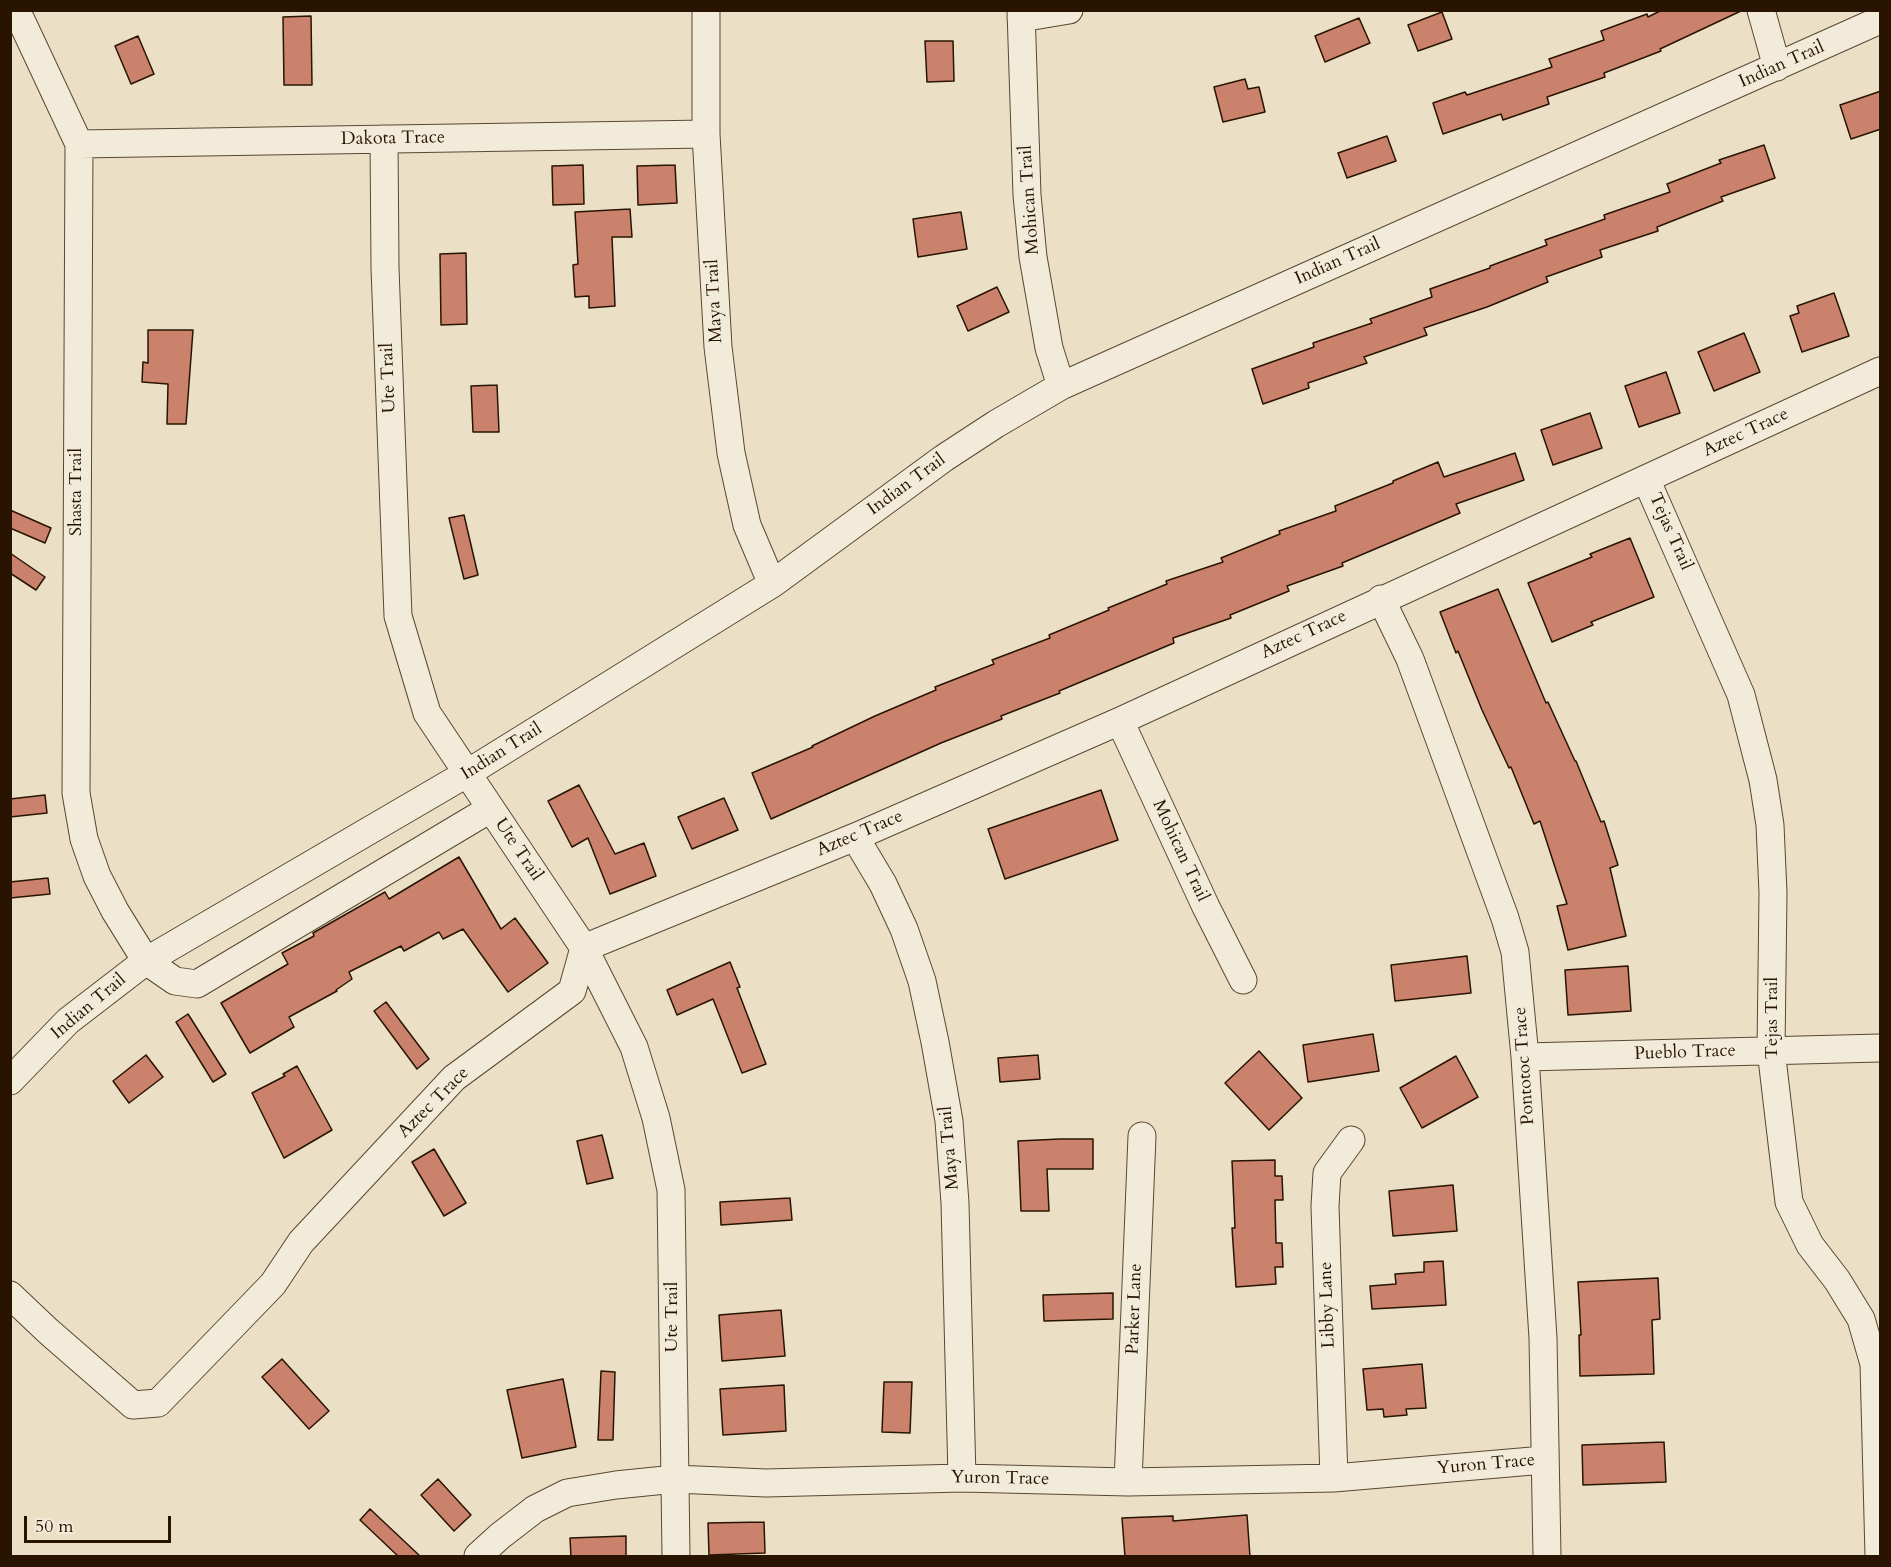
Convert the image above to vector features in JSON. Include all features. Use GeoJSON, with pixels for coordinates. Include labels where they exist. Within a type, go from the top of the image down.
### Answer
{"type":"FeatureCollection","features":[{"type":"Feature","properties":{"kind":"street","name":"Maya Trail"},"geometry":{"type":"LineString","coordinates":[[706,10],[706,134],[717,347],[731,453],[747,525],[772,584]]}},
{"type":"Feature","properties":{"kind":"street"},"geometry":{"type":"LineString","coordinates":[[1021,14],[1069,10]]}},
{"type":"Feature","properties":{"kind":"street"},"geometry":{"type":"LineString","coordinates":[[1761,10],[1777,67]]}},
{"type":"Feature","properties":{"kind":"street","name":"Mohican Trail"},"geometry":{"type":"LineString","coordinates":[[1021,14],[1027,195],[1033,257],[1049,348],[1061,386]]}},
{"type":"Feature","properties":{"kind":"street","name":"Shasta Trail"},"geometry":{"type":"LineString","coordinates":[[24,18],[79,144],[75,793],[84,839],[97,876],[115,911],[146,961]]}},
{"type":"Feature","properties":{"kind":"street","name":"Indian Trail"},"geometry":{"type":"LineString","coordinates":[[10,1081],[68,1021],[146,961],[466,774],[772,584],[944,458],[1061,386],[1881,20]]}},
{"type":"Feature","properties":{"kind":"street","name":"Dakota Trace"},"geometry":{"type":"LineString","coordinates":[[79,144],[706,134]]}},
{"type":"Feature","properties":{"kind":"street","name":"Ute Trail"},"geometry":{"type":"LineString","coordinates":[[384,139],[385,268],[398,616],[427,713],[584,948],[634,1047],[656,1118],[671,1190],[676,1557]]}},
{"type":"Feature","properties":{"kind":"street","name":"Aztec Trace"},"geometry":{"type":"LineString","coordinates":[[10,1295],[133,1405],[158,1403],[273,1284],[300,1242],[454,1078],[572,991],[584,948],[855,837],[1120,721],[1881,371]]}},
{"type":"Feature","properties":{"kind":"street","name":"Tejas Trail"},"geometry":{"type":"LineString","coordinates":[[1646,479],[1741,695],[1763,780],[1770,825],[1773,893],[1771,1050],[1789,1202],[1810,1245],[1837,1280],[1861,1319],[1874,1364],[1879,1557]]}},
{"type":"Feature","properties":{"kind":"street","name":"Pontotoc Trace"},"geometry":{"type":"LineString","coordinates":[[1382,599],[1410,660],[1505,918],[1515,952],[1525,1058],[1543,1338],[1547,1557]]}},
{"type":"Feature","properties":{"kind":"street","name":"Mohican Trail"},"geometry":{"type":"LineString","coordinates":[[1120,721],[1206,907],[1243,980]]}},
{"type":"Feature","properties":{"kind":"street"},"geometry":{"type":"LineString","coordinates":[[146,961],[175,981],[197,984],[490,809]]}},
{"type":"Feature","properties":{"kind":"street","name":"Maya Trail"},"geometry":{"type":"LineString","coordinates":[[855,837],[883,884],[911,950],[933,1032],[949,1121],[955,1203],[962,1478]]}},
{"type":"Feature","properties":{"kind":"street","name":"Pueblo Trace"},"geometry":{"type":"LineString","coordinates":[[1525,1058],[1881,1048]]}},
{"type":"Feature","properties":{"kind":"street","name":"Parker Lane"},"geometry":{"type":"LineString","coordinates":[[1128,1482],[1142,1136]]}},
{"type":"Feature","properties":{"kind":"street","name":"Libby Lane"},"geometry":{"type":"LineString","coordinates":[[1334,1478],[1325,1206],[1327,1173],[1351,1140]]}},
{"type":"Feature","properties":{"kind":"street","name":"Yuron Trace"},"geometry":{"type":"LineString","coordinates":[[478,1557],[500,1536],[535,1509],[567,1494],[616,1485],[675,1479],[766,1483],[962,1478],[1128,1482],[1334,1478],[1544,1460]]}},
{"type":"Feature","properties":{"kind":"building"},"geometry":{"type":"Polygon","coordinates":[[[1662,10],[1743,10],[1660,49],[1661,51],[1604,73],[1605,77],[1547,97],[1549,104],[1503,120],[1501,114],[1443,134],[1433,103],[1465,92],[1467,95],[1552,67],[1549,59],[1604,40],[1601,31],[1647,14],[1648,17],[1662,10]]]}},
{"type":"Feature","properties":{"kind":"building"},"geometry":{"type":"Polygon","coordinates":[[[1442,12],[1452,39],[1418,51],[1408,25],[1442,12]]]}},
{"type":"Feature","properties":{"kind":"building"},"geometry":{"type":"Polygon","coordinates":[[[311,16],[312,85],[284,85],[283,17],[311,16]]]}},
{"type":"Feature","properties":{"kind":"building"},"geometry":{"type":"Polygon","coordinates":[[[1359,18],[1370,43],[1325,62],[1315,36],[1359,18]]]}},
{"type":"Feature","properties":{"kind":"building"},"geometry":{"type":"Polygon","coordinates":[[[138,36],[154,74],[131,84],[115,46],[138,36]]]}},
{"type":"Feature","properties":{"kind":"building"},"geometry":{"type":"Polygon","coordinates":[[[925,41],[953,41],[954,81],[927,82],[925,41]]]}},
{"type":"Feature","properties":{"kind":"building"},"geometry":{"type":"Polygon","coordinates":[[[1245,79],[1248,89],[1259,87],[1265,112],[1223,122],[1214,87],[1245,79]]]}},
{"type":"Feature","properties":{"kind":"building"},"geometry":{"type":"Polygon","coordinates":[[[1881,91],[1881,129],[1851,139],[1840,105],[1881,91]]]}},
{"type":"Feature","properties":{"kind":"building"},"geometry":{"type":"Polygon","coordinates":[[[1387,136],[1396,161],[1347,178],[1338,153],[1387,136]]]}},
{"type":"Feature","properties":{"kind":"building"},"geometry":{"type":"Polygon","coordinates":[[[1764,145],[1775,178],[1721,197],[1723,201],[1657,227],[1658,231],[1600,250],[1602,257],[1546,277],[1548,282],[1487,307],[1424,328],[1427,335],[1364,357],[1367,363],[1308,383],[1309,388],[1263,404],[1252,369],[1314,347],[1313,343],[1372,323],[1370,319],[1432,297],[1430,289],[1547,245],[1545,240],[1605,219],[1604,215],[1670,192],[1667,184],[1721,163],[1719,160],[1764,145]]]}},
{"type":"Feature","properties":{"kind":"building"},"geometry":{"type":"Polygon","coordinates":[[[583,165],[584,204],[553,205],[552,166],[583,165]]]}},
{"type":"Feature","properties":{"kind":"building"},"geometry":{"type":"Polygon","coordinates":[[[675,165],[677,203],[638,205],[637,166],[675,165]]]}},
{"type":"Feature","properties":{"kind":"building"},"geometry":{"type":"Polygon","coordinates":[[[630,209],[632,237],[612,237],[615,306],[589,308],[589,296],[575,297],[573,265],[578,264],[575,212],[630,209]]]}},
{"type":"Feature","properties":{"kind":"building"},"geometry":{"type":"Polygon","coordinates":[[[961,212],[967,249],[918,257],[913,219],[961,212]]]}},
{"type":"Feature","properties":{"kind":"building"},"geometry":{"type":"Polygon","coordinates":[[[466,253],[467,324],[441,325],[440,254],[466,253]]]}},
{"type":"Feature","properties":{"kind":"building"},"geometry":{"type":"Polygon","coordinates":[[[997,287],[1009,312],[968,331],[957,306],[997,287]]]}},
{"type":"Feature","properties":{"kind":"building"},"geometry":{"type":"Polygon","coordinates":[[[1834,293],[1849,336],[1802,352],[1790,316],[1799,313],[1797,306],[1834,293]]]}},
{"type":"Feature","properties":{"kind":"building"},"geometry":{"type":"Polygon","coordinates":[[[148,330],[193,330],[186,424],[167,424],[168,384],[142,382],[143,362],[148,363],[148,330]]]}},
{"type":"Feature","properties":{"kind":"building"},"geometry":{"type":"Polygon","coordinates":[[[1744,333],[1760,372],[1714,391],[1698,352],[1744,333]]]}},
{"type":"Feature","properties":{"kind":"building"},"geometry":{"type":"Polygon","coordinates":[[[1666,372],[1680,413],[1639,427],[1625,386],[1666,372]]]}},
{"type":"Feature","properties":{"kind":"building"},"geometry":{"type":"Polygon","coordinates":[[[497,385],[499,432],[473,432],[471,386],[497,385]]]}},
{"type":"Feature","properties":{"kind":"building"},"geometry":{"type":"Polygon","coordinates":[[[1590,413],[1602,448],[1553,465],[1541,430],[1590,413]]]}},
{"type":"Feature","properties":{"kind":"building"},"geometry":{"type":"Polygon","coordinates":[[[1515,453],[1524,480],[1456,504],[1460,513],[1342,563],[1343,566],[1287,586],[1289,591],[1230,615],[1231,618],[1173,638],[1174,643],[1001,716],[1002,719],[941,743],[771,819],[752,773],[936,690],[935,687],[994,664],[992,660],[1050,638],[1049,635],[1167,584],[1166,581],[1223,562],[1221,558],[1280,534],[1279,531],[1336,511],[1335,506],[1438,462],[1444,477],[1515,453]]]}},
{"type":"Feature","properties":{"kind":"building"},"geometry":{"type":"Polygon","coordinates":[[[10,510],[51,528],[45,543],[10,528],[10,510]]]}},
{"type":"Feature","properties":{"kind":"building"},"geometry":{"type":"Polygon","coordinates":[[[464,515],[478,575],[464,579],[449,518],[464,515]]]}},
{"type":"Feature","properties":{"kind":"building"},"geometry":{"type":"Polygon","coordinates":[[[1630,538],[1654,597],[1591,622],[1593,625],[1552,642],[1528,583],[1592,557],[1590,554],[1630,538]]]}},
{"type":"Feature","properties":{"kind":"building"},"geometry":{"type":"Polygon","coordinates":[[[10,553],[45,577],[36,590],[10,573],[10,553]]]}},
{"type":"Feature","properties":{"kind":"building"},"geometry":{"type":"Polygon","coordinates":[[[1498,589],[1546,703],[1548,702],[1576,761],[1601,822],[1604,821],[1618,865],[1610,868],[1626,936],[1568,950],[1557,906],[1567,904],[1540,821],[1534,824],[1511,767],[1509,768],[1482,710],[1440,612],[1498,589]]]}},
{"type":"Feature","properties":{"kind":"building"},"geometry":{"type":"Polygon","coordinates":[[[579,785],[615,854],[644,843],[656,876],[610,894],[588,838],[572,847],[548,801],[579,785]]]}},
{"type":"Feature","properties":{"kind":"building"},"geometry":{"type":"Polygon","coordinates":[[[1101,790],[1118,840],[1005,879],[988,829],[1101,790]]]}},
{"type":"Feature","properties":{"kind":"building"},"geometry":{"type":"Polygon","coordinates":[[[45,795],[47,813],[10,817],[10,799],[45,795]]]}},
{"type":"Feature","properties":{"kind":"building"},"geometry":{"type":"Polygon","coordinates":[[[724,798],[738,830],[692,849],[678,817],[724,798]]]}},
{"type":"Feature","properties":{"kind":"building"},"geometry":{"type":"Polygon","coordinates":[[[459,857],[501,929],[515,918],[548,963],[508,992],[463,929],[443,939],[439,932],[404,951],[401,946],[349,972],[352,979],[337,991],[289,1017],[294,1027],[250,1053],[221,1003],[288,964],[282,953],[314,936],[313,933],[385,892],[389,899],[459,857]]]}},
{"type":"Feature","properties":{"kind":"building"},"geometry":{"type":"Polygon","coordinates":[[[48,878],[50,894],[10,898],[10,882],[48,878]]]}},
{"type":"Feature","properties":{"kind":"building"},"geometry":{"type":"Polygon","coordinates":[[[1467,956],[1471,993],[1395,1001],[1391,965],[1467,956]]]}},
{"type":"Feature","properties":{"kind":"building"},"geometry":{"type":"Polygon","coordinates":[[[730,962],[740,987],[737,988],[766,1064],[742,1073],[713,999],[677,1015],[667,990],[730,962]]]}},
{"type":"Feature","properties":{"kind":"building"},"geometry":{"type":"Polygon","coordinates":[[[1628,966],[1631,1011],[1568,1015],[1565,970],[1628,966]]]}},
{"type":"Feature","properties":{"kind":"building"},"geometry":{"type":"Polygon","coordinates":[[[386,1002],[429,1059],[417,1069],[374,1011],[386,1002]]]}},
{"type":"Feature","properties":{"kind":"building"},"geometry":{"type":"Polygon","coordinates":[[[188,1014],[226,1074],[213,1082],[176,1022],[188,1014]]]}},
{"type":"Feature","properties":{"kind":"building"},"geometry":{"type":"Polygon","coordinates":[[[1373,1034],[1379,1071],[1308,1082],[1303,1045],[1373,1034]]]}},
{"type":"Feature","properties":{"kind":"building"},"geometry":{"type":"Polygon","coordinates":[[[1259,1051],[1302,1098],[1269,1130],[1225,1083],[1259,1051]]]}},
{"type":"Feature","properties":{"kind":"building"},"geometry":{"type":"Polygon","coordinates":[[[146,1055],[163,1077],[129,1103],[113,1081],[146,1055]]]}},
{"type":"Feature","properties":{"kind":"building"},"geometry":{"type":"Polygon","coordinates":[[[1038,1055],[1040,1079],[1000,1082],[998,1058],[1038,1055]]]}},
{"type":"Feature","properties":{"kind":"building"},"geometry":{"type":"Polygon","coordinates":[[[1456,1056],[1478,1097],[1422,1128],[1400,1088],[1456,1056]]]}},
{"type":"Feature","properties":{"kind":"building"},"geometry":{"type":"Polygon","coordinates":[[[297,1066],[332,1130],[284,1158],[252,1093],[285,1076],[283,1074],[297,1066]]]}},
{"type":"Feature","properties":{"kind":"building"},"geometry":{"type":"Polygon","coordinates":[[[602,1135],[613,1178],[587,1184],[577,1141],[602,1135]]]}},
{"type":"Feature","properties":{"kind":"building"},"geometry":{"type":"Polygon","coordinates":[[[1093,1139],[1093,1169],[1047,1169],[1049,1211],[1021,1211],[1018,1141],[1093,1139]]]}},
{"type":"Feature","properties":{"kind":"building"},"geometry":{"type":"Polygon","coordinates":[[[434,1149],[466,1203],[444,1216],[412,1162],[434,1149]]]}},
{"type":"Feature","properties":{"kind":"building"},"geometry":{"type":"Polygon","coordinates":[[[1275,1160],[1275,1176],[1282,1176],[1283,1200],[1275,1200],[1276,1243],[1282,1243],[1283,1267],[1275,1267],[1276,1284],[1236,1287],[1232,1228],[1235,1228],[1232,1161],[1275,1160]]]}},
{"type":"Feature","properties":{"kind":"building"},"geometry":{"type":"Polygon","coordinates":[[[1453,1185],[1457,1231],[1393,1236],[1389,1191],[1453,1185]]]}},
{"type":"Feature","properties":{"kind":"building"},"geometry":{"type":"Polygon","coordinates":[[[790,1198],[792,1220],[721,1225],[720,1202],[790,1198]]]}},
{"type":"Feature","properties":{"kind":"building"},"geometry":{"type":"Polygon","coordinates":[[[1443,1261],[1446,1305],[1372,1309],[1370,1286],[1396,1284],[1395,1274],[1424,1272],[1424,1262],[1443,1261]]]}},
{"type":"Feature","properties":{"kind":"building"},"geometry":{"type":"Polygon","coordinates":[[[1658,1278],[1660,1319],[1652,1320],[1654,1374],[1580,1376],[1579,1335],[1581,1335],[1578,1282],[1658,1278]]]}},
{"type":"Feature","properties":{"kind":"building"},"geometry":{"type":"Polygon","coordinates":[[[1113,1293],[1113,1319],[1044,1321],[1043,1295],[1113,1293]]]}},
{"type":"Feature","properties":{"kind":"building"},"geometry":{"type":"Polygon","coordinates":[[[781,1310],[785,1356],[722,1361],[719,1315],[781,1310]]]}},
{"type":"Feature","properties":{"kind":"building"},"geometry":{"type":"Polygon","coordinates":[[[282,1359],[329,1411],[309,1429],[262,1377],[282,1359]]]}},
{"type":"Feature","properties":{"kind":"building"},"geometry":{"type":"Polygon","coordinates":[[[1422,1364],[1426,1408],[1406,1409],[1407,1415],[1384,1417],[1383,1409],[1367,1410],[1363,1369],[1422,1364]]]}},
{"type":"Feature","properties":{"kind":"building"},"geometry":{"type":"Polygon","coordinates":[[[601,1371],[615,1372],[613,1440],[598,1440],[601,1371]]]}},
{"type":"Feature","properties":{"kind":"building"},"geometry":{"type":"Polygon","coordinates":[[[563,1379],[576,1447],[522,1458],[507,1390],[563,1379]]]}},
{"type":"Feature","properties":{"kind":"building"},"geometry":{"type":"Polygon","coordinates":[[[884,1382],[912,1382],[910,1433],[882,1432],[884,1382]]]}},
{"type":"Feature","properties":{"kind":"building"},"geometry":{"type":"Polygon","coordinates":[[[784,1385],[786,1431],[723,1435],[720,1389],[784,1385]]]}},
{"type":"Feature","properties":{"kind":"building"},"geometry":{"type":"Polygon","coordinates":[[[1664,1442],[1666,1482],[1583,1485],[1582,1445],[1664,1442]]]}},
{"type":"Feature","properties":{"kind":"building"},"geometry":{"type":"Polygon","coordinates":[[[438,1479],[471,1515],[454,1531],[421,1495],[438,1479]]]}},
{"type":"Feature","properties":{"kind":"building"},"geometry":{"type":"Polygon","coordinates":[[[370,1509],[421,1557],[399,1557],[360,1520],[370,1509]]]}},
{"type":"Feature","properties":{"kind":"building"},"geometry":{"type":"Polygon","coordinates":[[[1247,1515],[1250,1557],[1125,1557],[1122,1518],[1173,1516],[1173,1521],[1247,1515]]]}},
{"type":"Feature","properties":{"kind":"building"},"geometry":{"type":"Polygon","coordinates":[[[764,1522],[765,1553],[709,1555],[708,1523],[764,1522]]]}},
{"type":"Feature","properties":{"kind":"building"},"geometry":{"type":"Polygon","coordinates":[[[626,1536],[626,1557],[571,1557],[570,1538],[626,1536]]]}}]}
